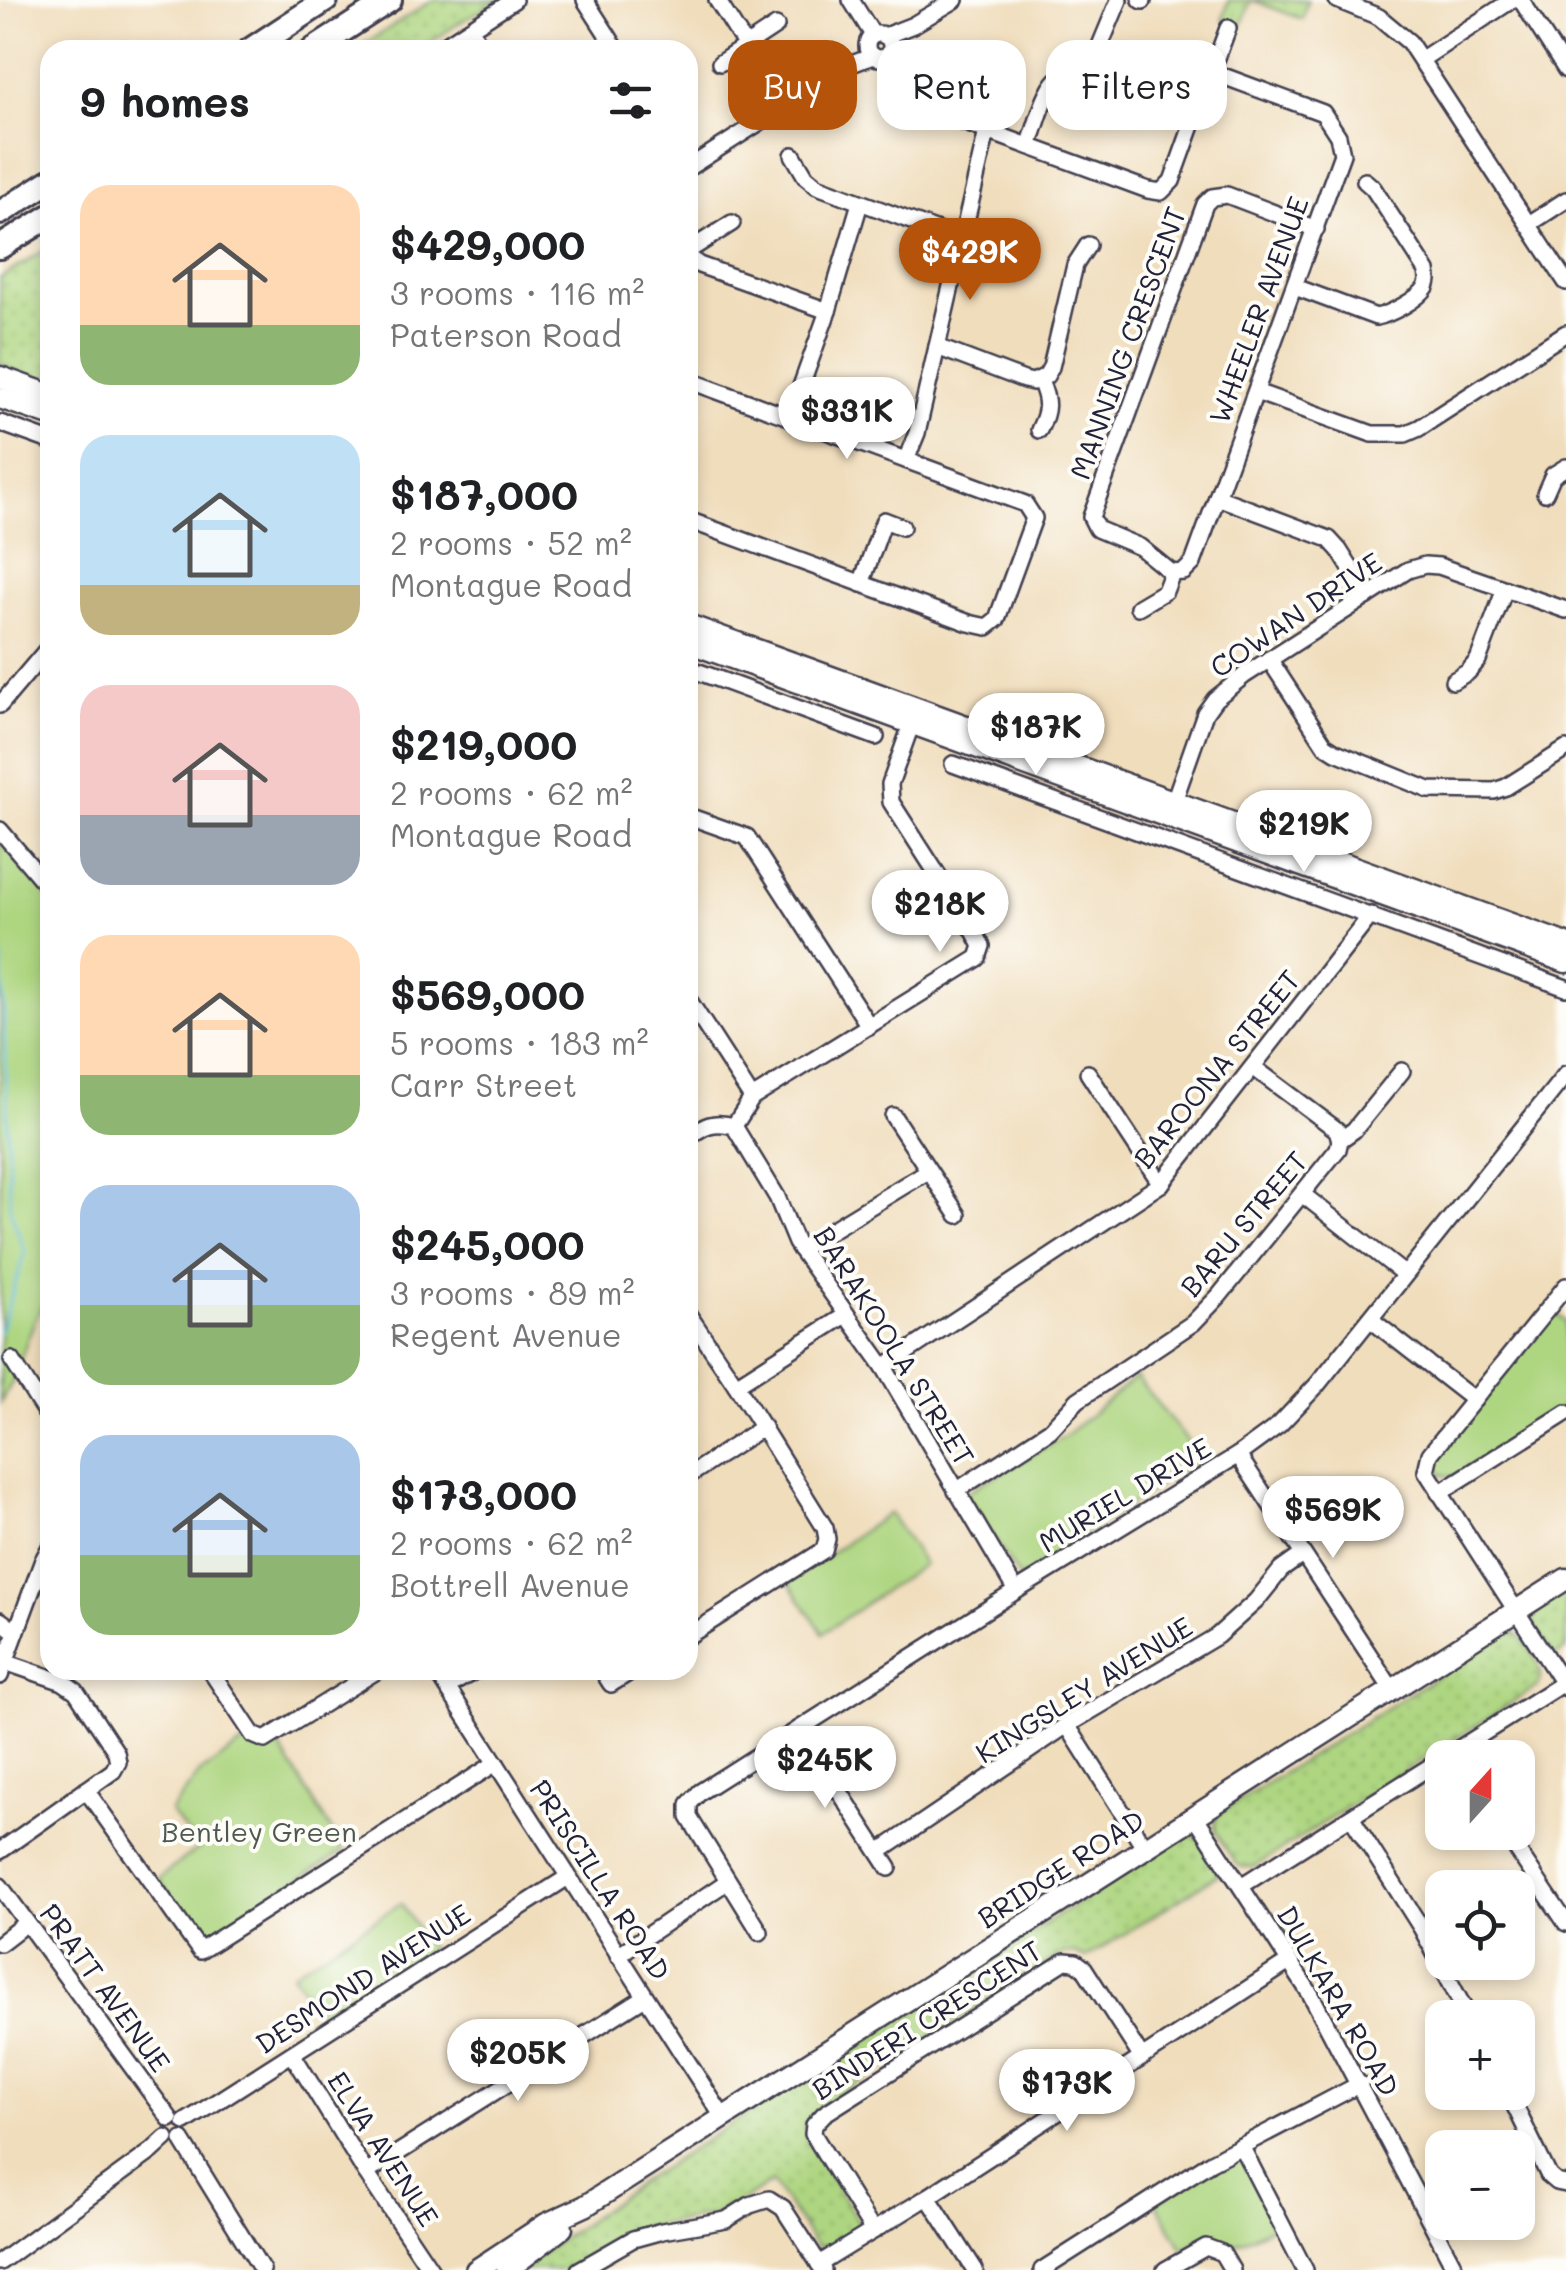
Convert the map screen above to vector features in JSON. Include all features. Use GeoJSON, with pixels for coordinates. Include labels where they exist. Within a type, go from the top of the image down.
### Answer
{"type":"FeatureCollection","features":[{"type":"Feature","properties":{"kind":"highway"},"geometry":{"type":"LineString","coordinates":[[265,40],[326,0]]}},
{"type":"Feature","properties":{"kind":"highway"},"geometry":{"type":"LineString","coordinates":[[328,40],[390,0]]}},
{"type":"Feature","properties":{"kind":"highway"},"geometry":{"type":"LineString","coordinates":[[0,214],[40,188]]}},
{"type":"Feature","properties":{"kind":"highway"},"geometry":{"type":"LineString","coordinates":[[0,247],[40,222]]}},
{"type":"Feature","properties":{"kind":"main road"},"geometry":{"type":"LineString","coordinates":[[0,377],[40,391]]}},
{"type":"Feature","properties":{"kind":"main road"},"geometry":{"type":"LineString","coordinates":[[0,398],[40,412]]}},
{"type":"Feature","properties":{"kind":"main road"},"geometry":{"type":"LineString","coordinates":[[698,629],[914,716]]}},
{"type":"Feature","properties":{"kind":"main road"},"geometry":{"type":"LineString","coordinates":[[698,645],[914,716],[1448,910],[1566,962]]}},
{"type":"Feature","properties":{"kind":"main road"},"geometry":{"type":"LineString","coordinates":[[1438,940],[1448,910]]}},
{"type":"Feature","properties":{"kind":"main road"},"geometry":{"type":"LineString","coordinates":[[1448,910],[1566,944]]}},
{"type":"Feature","properties":{"kind":"main road","name":"BRIDGE ROAD"},"geometry":{"type":"LineString","coordinates":[[491,2267],[555,2234],[585,2206],[1566,1579]]}},
{"type":"Feature","properties":{"kind":"street"},"geometry":{"type":"LineString","coordinates":[[453,40],[514,0]]}},
{"type":"Feature","properties":{"kind":"street"},"geometry":{"type":"LineString","coordinates":[[717,0],[742,40]]}},
{"type":"Feature","properties":{"kind":"street"},"geometry":{"type":"LineString","coordinates":[[851,0],[877,43]]}},
{"type":"Feature","properties":{"kind":"street"},"geometry":{"type":"LineString","coordinates":[[888,40],[956,0]]}},
{"type":"Feature","properties":{"kind":"street"},"geometry":{"type":"LineString","coordinates":[[1029,146],[1050,89],[1097,53],[1119,0]]}},
{"type":"Feature","properties":{"kind":"street"},"geometry":{"type":"LineString","coordinates":[[1337,0],[1389,24],[1422,58],[1566,282]]}},
{"type":"Feature","properties":{"kind":"street"},"geometry":{"type":"LineString","coordinates":[[1422,58],[1512,0]]}},
{"type":"Feature","properties":{"kind":"street"},"geometry":{"type":"LineString","coordinates":[[1521,0],[1566,70]]}},
{"type":"Feature","properties":{"kind":"street"},"geometry":{"type":"LineString","coordinates":[[587,1],[611,40]]}},
{"type":"Feature","properties":{"kind":"street"},"geometry":{"type":"LineString","coordinates":[[755,40],[776,26]]}},
{"type":"Feature","properties":{"kind":"street"},"geometry":{"type":"LineString","coordinates":[[1224,40],[1228,28]]}},
{"type":"Feature","properties":{"kind":"street"},"geometry":{"type":"LineString","coordinates":[[470,29],[477,40]]}},
{"type":"Feature","properties":{"kind":"street"},"geometry":{"type":"LineString","coordinates":[[698,162],[877,47]]}},
{"type":"Feature","properties":{"kind":"street"},"geometry":{"type":"LineString","coordinates":[[720,63],[728,58]]}},
{"type":"Feature","properties":{"kind":"street","name":"WHEELER AVENUE"},"geometry":{"type":"LineString","coordinates":[[1138,607],[1165,591],[1172,573],[1182,573],[1191,566],[1342,154],[1341,143],[1328,118],[1311,107],[1227,77]]}},
{"type":"Feature","properties":{"kind":"street"},"geometry":{"type":"LineString","coordinates":[[906,460],[917,434],[987,131],[1160,192],[1172,181],[1190,130]]}},
{"type":"Feature","properties":{"kind":"street"},"geometry":{"type":"LineString","coordinates":[[792,155],[810,182],[822,189],[962,240]]}},
{"type":"Feature","properties":{"kind":"street"},"geometry":{"type":"LineString","coordinates":[[1294,286],[1376,316],[1390,314],[1424,290],[1428,281],[1424,267],[1365,181]]}},
{"type":"Feature","properties":{"kind":"street","name":"MANNING CRESCENT"},"geometry":{"type":"LineString","coordinates":[[1172,573],[1140,548],[1096,529],[1091,517],[1205,204],[1212,197],[1228,196],[1316,229]]}},
{"type":"Feature","properties":{"kind":"street"},"geometry":{"type":"LineString","coordinates":[[1529,224],[1566,200]]}},
{"type":"Feature","properties":{"kind":"street"},"geometry":{"type":"LineString","coordinates":[[790,417],[828,312],[860,203]]}},
{"type":"Feature","properties":{"kind":"street"},"geometry":{"type":"LineString","coordinates":[[698,247],[732,223]]}},
{"type":"Feature","properties":{"kind":"street"},"geometry":{"type":"LineString","coordinates":[[937,347],[1024,380],[1040,381],[1050,372],[1075,265],[1088,245]]}},
{"type":"Feature","properties":{"kind":"street"},"geometry":{"type":"LineString","coordinates":[[698,264],[828,312]]}},
{"type":"Feature","properties":{"kind":"street"},"geometry":{"type":"LineString","coordinates":[[1256,392],[1372,434],[1404,434],[1566,334]]}},
{"type":"Feature","properties":{"kind":"street"},"geometry":{"type":"LineString","coordinates":[[1040,381],[1048,404],[1040,430]]}},
{"type":"Feature","properties":{"kind":"street"},"geometry":{"type":"LineString","coordinates":[[698,384],[1025,504],[1032,512],[1033,524],[997,619],[987,627],[698,524]]}},
{"type":"Feature","properties":{"kind":"street"},"geometry":{"type":"LineString","coordinates":[[0,423],[40,437]]}},
{"type":"Feature","properties":{"kind":"street"},"geometry":{"type":"LineString","coordinates":[[1545,493],[1552,476],[1566,467]]}},
{"type":"Feature","properties":{"kind":"street"},"geometry":{"type":"LineString","coordinates":[[1217,497],[1329,540],[1340,550],[1368,596]]}},
{"type":"Feature","properties":{"kind":"street"},"geometry":{"type":"LineString","coordinates":[[861,584],[884,520],[902,526]]}},
{"type":"Feature","properties":{"kind":"street","name":"COWAN DRIVE"},"geometry":{"type":"LineString","coordinates":[[1171,809],[1210,706],[1222,692],[1408,570],[1432,564],[1566,610]]}},
{"type":"Feature","properties":{"kind":"street"},"geometry":{"type":"LineString","coordinates":[[1453,681],[1478,660],[1505,589]]}},
{"type":"Feature","properties":{"kind":"street"},"geometry":{"type":"LineString","coordinates":[[0,705],[40,658]]}},
{"type":"Feature","properties":{"kind":"street"},"geometry":{"type":"LineString","coordinates":[[1269,660],[1325,745],[1429,790],[1501,790],[1566,749]]}},
{"type":"Feature","properties":{"kind":"street"},"geometry":{"type":"LineString","coordinates":[[698,672],[876,737]]}},
{"type":"Feature","properties":{"kind":"street"},"geometry":{"type":"LineString","coordinates":[[698,1131],[710,1123],[734,1126],[752,1098],[978,958],[982,946],[891,802],[890,784],[914,716]]}},
{"type":"Feature","properties":{"kind":"street"},"geometry":{"type":"LineString","coordinates":[[953,764],[1566,988]]}},
{"type":"Feature","properties":{"kind":"street"},"geometry":{"type":"LineString","coordinates":[[698,820],[748,838],[868,1026]]}},
{"type":"Feature","properties":{"kind":"street"},"geometry":{"type":"LineString","coordinates":[[0,830],[40,877]]}},
{"type":"Feature","properties":{"kind":"street","name":"BAROONA STREET"},"geometry":{"type":"LineString","coordinates":[[884,1367],[1161,1184],[1371,916]]}},
{"type":"Feature","properties":{"kind":"street"},"geometry":{"type":"LineString","coordinates":[[698,1014],[752,1098]]}},
{"type":"Feature","properties":{"kind":"street"},"geometry":{"type":"LineString","coordinates":[[1253,1068],[1337,1130],[1340,1140]]}},
{"type":"Feature","properties":{"kind":"street","name":"BARU STREET"},"geometry":{"type":"LineString","coordinates":[[956,1491],[1050,1430],[1078,1400],[1193,1323],[1302,1194],[1338,1149],[1340,1140],[1354,1130],[1402,1072]]}},
{"type":"Feature","properties":{"kind":"street"},"geometry":{"type":"LineString","coordinates":[[1088,1073],[1161,1184]]}},
{"type":"Feature","properties":{"kind":"street","name":"MURIEL DRIVE"},"geometry":{"type":"LineString","coordinates":[[760,1932],[690,1816],[689,1804],[700,1792],[1238,1455],[1279,1425],[1317,1385],[1566,1074]]}},
{"type":"Feature","properties":{"kind":"street"},"geometry":{"type":"LineString","coordinates":[[893,1116],[958,1215]]}},
{"type":"Feature","properties":{"kind":"street","name":"BARAKOOLA STREET"},"geometry":{"type":"LineString","coordinates":[[734,1126],[778,1197],[800,1249],[884,1367],[1016,1591]]}},
{"type":"Feature","properties":{"kind":"street"},"geometry":{"type":"LineString","coordinates":[[800,1249],[928,1171]]}},
{"type":"Feature","properties":{"kind":"street"},"geometry":{"type":"LineString","coordinates":[[1302,1194],[1404,1274]]}},
{"type":"Feature","properties":{"kind":"street"},"geometry":{"type":"LineString","coordinates":[[1476,1740],[1564,1685],[1426,1471],[1430,1454],[1566,1286]]}},
{"type":"Feature","properties":{"kind":"street"},"geometry":{"type":"LineString","coordinates":[[736,1385],[846,1316]]}},
{"type":"Feature","properties":{"kind":"street"},"geometry":{"type":"LineString","coordinates":[[1370,1319],[1474,1400]]}},
{"type":"Feature","properties":{"kind":"street"},"geometry":{"type":"LineString","coordinates":[[698,1329],[763,1427],[828,1539],[824,1550],[698,1630]]}},
{"type":"Feature","properties":{"kind":"street"},"geometry":{"type":"LineString","coordinates":[[12,1360],[40,1404]]}},
{"type":"Feature","properties":{"kind":"street"},"geometry":{"type":"LineString","coordinates":[[1439,1494],[1566,1413]]}},
{"type":"Feature","properties":{"kind":"street"},"geometry":{"type":"LineString","coordinates":[[698,1469],[763,1427]]}},
{"type":"Feature","properties":{"kind":"street"},"geometry":{"type":"LineString","coordinates":[[1238,1455],[1394,1691]]}},
{"type":"Feature","properties":{"kind":"street","name":"KINGSLEY AVENUE"},"geometry":{"type":"LineString","coordinates":[[879,1852],[1068,1725],[1217,1636],[1256,1601],[1281,1570],[1302,1555]]}},
{"type":"Feature","properties":{"kind":"street"},"geometry":{"type":"LineString","coordinates":[[40,1573],[3,1669],[40,1677]]}},
{"type":"Feature","properties":{"kind":"street"},"geometry":{"type":"LineString","coordinates":[[0,1620],[16,1632]]}},
{"type":"Feature","properties":{"kind":"street"},"geometry":{"type":"LineString","coordinates":[[0,1851],[113,1771],[118,1762],[116,1752],[76,1690],[54,1680]]}},
{"type":"Feature","properties":{"kind":"street"},"geometry":{"type":"LineString","coordinates":[[217,1680],[253,1736],[266,1740],[362,1680]]}},
{"type":"Feature","properties":{"kind":"street","name":"PRISCILLA ROAD"},"geometry":{"type":"LineString","coordinates":[[442,1680],[723,2117]]}},
{"type":"Feature","properties":{"kind":"street"},"geometry":{"type":"LineString","coordinates":[[447,1688],[460,1680]]}},
{"type":"Feature","properties":{"kind":"street"},"geometry":{"type":"LineString","coordinates":[[1068,1725],[1146,1848]]}},
{"type":"Feature","properties":{"kind":"street"},"geometry":{"type":"LineString","coordinates":[[799,1729],[889,1868]]}},
{"type":"Feature","properties":{"kind":"street"},"geometry":{"type":"LineString","coordinates":[[86,1790],[200,1952],[496,1763]]}},
{"type":"Feature","properties":{"kind":"street"},"geometry":{"type":"LineString","coordinates":[[1241,1886],[1425,1771]]}},
{"type":"Feature","properties":{"kind":"street","name":"DULKARA ROAD"},"geometry":{"type":"LineString","coordinates":[[1195,1816],[1311,1995],[1456,2270]]}},
{"type":"Feature","properties":{"kind":"street"},"geometry":{"type":"LineString","coordinates":[[1351,1817],[1428,1941],[1459,2000]]}},
{"type":"Feature","properties":{"kind":"street"},"geometry":{"type":"LineString","coordinates":[[1517,1850],[1566,1923]]}},
{"type":"Feature","properties":{"kind":"street","name":"DESMOND AVENUE"},"geometry":{"type":"LineString","coordinates":[[177,2121],[292,2054],[568,1877]]}},
{"type":"Feature","properties":{"kind":"street"},"geometry":{"type":"LineString","coordinates":[[618,1955],[728,1881]]}},
{"type":"Feature","properties":{"kind":"street","name":"PRATT AVENUE"},"geometry":{"type":"LineString","coordinates":[[0,1886],[177,2121]]}},
{"type":"Feature","properties":{"kind":"street"},"geometry":{"type":"LineString","coordinates":[[0,1944],[26,1923]]}},
{"type":"Feature","properties":{"kind":"street","name":"BINDERI CRESCENT"},"geometry":{"type":"LineString","coordinates":[[873,2231],[813,2134],[814,2124],[824,2114],[1065,1962],[1076,1962],[1084,1968],[1142,2058]]}},
{"type":"Feature","properties":{"kind":"street"},"geometry":{"type":"LineString","coordinates":[[579,2270],[624,2243],[662,2231],[726,2220],[757,2202],[773,2200],[784,2208],[821,2267],[1289,1962]]}},
{"type":"Feature","properties":{"kind":"street"},"geometry":{"type":"LineString","coordinates":[[366,2173],[645,1997]]}},
{"type":"Feature","properties":{"kind":"street","name":"ELVA AVENUE"},"geometry":{"type":"LineString","coordinates":[[292,2054],[431,2270]]}},
{"type":"Feature","properties":{"kind":"street"},"geometry":{"type":"LineString","coordinates":[[1042,2270],[1211,2162],[1360,2084]]}},
{"type":"Feature","properties":{"kind":"street"},"geometry":{"type":"LineString","coordinates":[[1517,2110],[1549,2176],[1566,2184]]}},
{"type":"Feature","properties":{"kind":"street"},"geometry":{"type":"LineString","coordinates":[[0,2262],[152,2151],[188,2131],[177,2121]]}},
{"type":"Feature","properties":{"kind":"street"},"geometry":{"type":"LineString","coordinates":[[174,2139],[262,2270]]}},
{"type":"Feature","properties":{"kind":"street"},"geometry":{"type":"LineString","coordinates":[[1241,2146],[1305,2270]]}},
{"type":"Feature","properties":{"kind":"street"},"geometry":{"type":"LineString","coordinates":[[928,2197],[974,2270]]}},
{"type":"Feature","properties":{"kind":"street"},"geometry":{"type":"LineString","coordinates":[[1164,2270],[1206,2247],[1222,2253],[1232,2270]]}},
{"type":"Feature","properties":{"kind":"green space"},"geometry":{"type":"Polygon","coordinates":[[[433,0],[500,0],[434,40],[371,40],[433,0]]]}},
{"type":"Feature","properties":{"kind":"green space"},"geometry":{"type":"Polygon","coordinates":[[[1229,0],[1251,0],[1241,27],[1223,20],[1229,0]]]}},
{"type":"Feature","properties":{"kind":"green space"},"geometry":{"type":"Polygon","coordinates":[[[1251,0],[1308,0],[1302,19],[1251,0]]]}},
{"type":"Feature","properties":{"kind":"green space"},"geometry":{"type":"Polygon","coordinates":[[[40,253],[40,379],[0,365],[0,278],[40,253]]]}},
{"type":"Feature","properties":{"kind":"green space"},"geometry":{"type":"Polygon","coordinates":[[[0,830],[40,877],[40,1310],[19,1371],[0,1403],[0,830]]]}},
{"type":"Feature","properties":{"kind":"green space"},"geometry":{"type":"Polygon","coordinates":[[[1552,1311],[1566,1321],[1566,1405],[1456,1476],[1440,1472],[1436,1457],[1552,1311]]]}},
{"type":"Feature","properties":{"kind":"green space"},"geometry":{"type":"Polygon","coordinates":[[[1136,1377],[1201,1458],[1020,1579],[965,1493],[1066,1435],[1136,1377]]]}},
{"type":"Feature","properties":{"kind":"green space"},"geometry":{"type":"Polygon","coordinates":[[[889,1513],[924,1564],[823,1633],[788,1582],[889,1513]]]}},
{"type":"Feature","properties":{"kind":"green space"},"geometry":{"type":"Polygon","coordinates":[[[1566,1590],[1566,1649],[1554,1657],[1532,1621],[1536,1609],[1566,1590]]]}},
{"type":"Feature","properties":{"kind":"green space"},"geometry":{"type":"Polygon","coordinates":[[[1514,1631],[1530,1649],[1540,1671],[1538,1686],[1453,1740],[1425,1740],[1425,1758],[1254,1867],[1235,1863],[1215,1831],[1220,1813],[1514,1631]]]}},
{"type":"Feature","properties":{"kind":"green space","name":"Bentley Green"},"geometry":{"type":"Polygon","coordinates":[[[251,1738],[276,1741],[344,1851],[215,1933],[204,1936],[193,1929],[158,1879],[199,1848],[170,1812],[200,1773],[251,1738]]]}},
{"type":"Feature","properties":{"kind":"green space"},"geometry":{"type":"Polygon","coordinates":[[[1190,1835],[1203,1842],[1222,1872],[1086,1958],[1064,1953],[812,2114],[806,2123],[806,2138],[859,2222],[857,2231],[842,2241],[827,2247],[815,2245],[772,2182],[715,2215],[643,2227],[619,2236],[564,2270],[519,2270],[639,2183],[1182,1836],[1190,1835]]]}},
{"type":"Feature","properties":{"kind":"green space"},"geometry":{"type":"Polygon","coordinates":[[[401,1903],[431,1950],[324,2019],[292,1973],[401,1903]]]}},
{"type":"Feature","properties":{"kind":"green space"},"geometry":{"type":"Polygon","coordinates":[[[1234,2155],[1242,2159],[1275,2225],[1225,2249],[1204,2241],[1183,2249],[1155,2202],[1234,2155]]]}},
{"type":"Feature","properties":{"kind":"waterway"},"geometry":{"type":"LineString","coordinates":[[0,952],[10,1209],[25,1252],[0,1332]]}}]}
